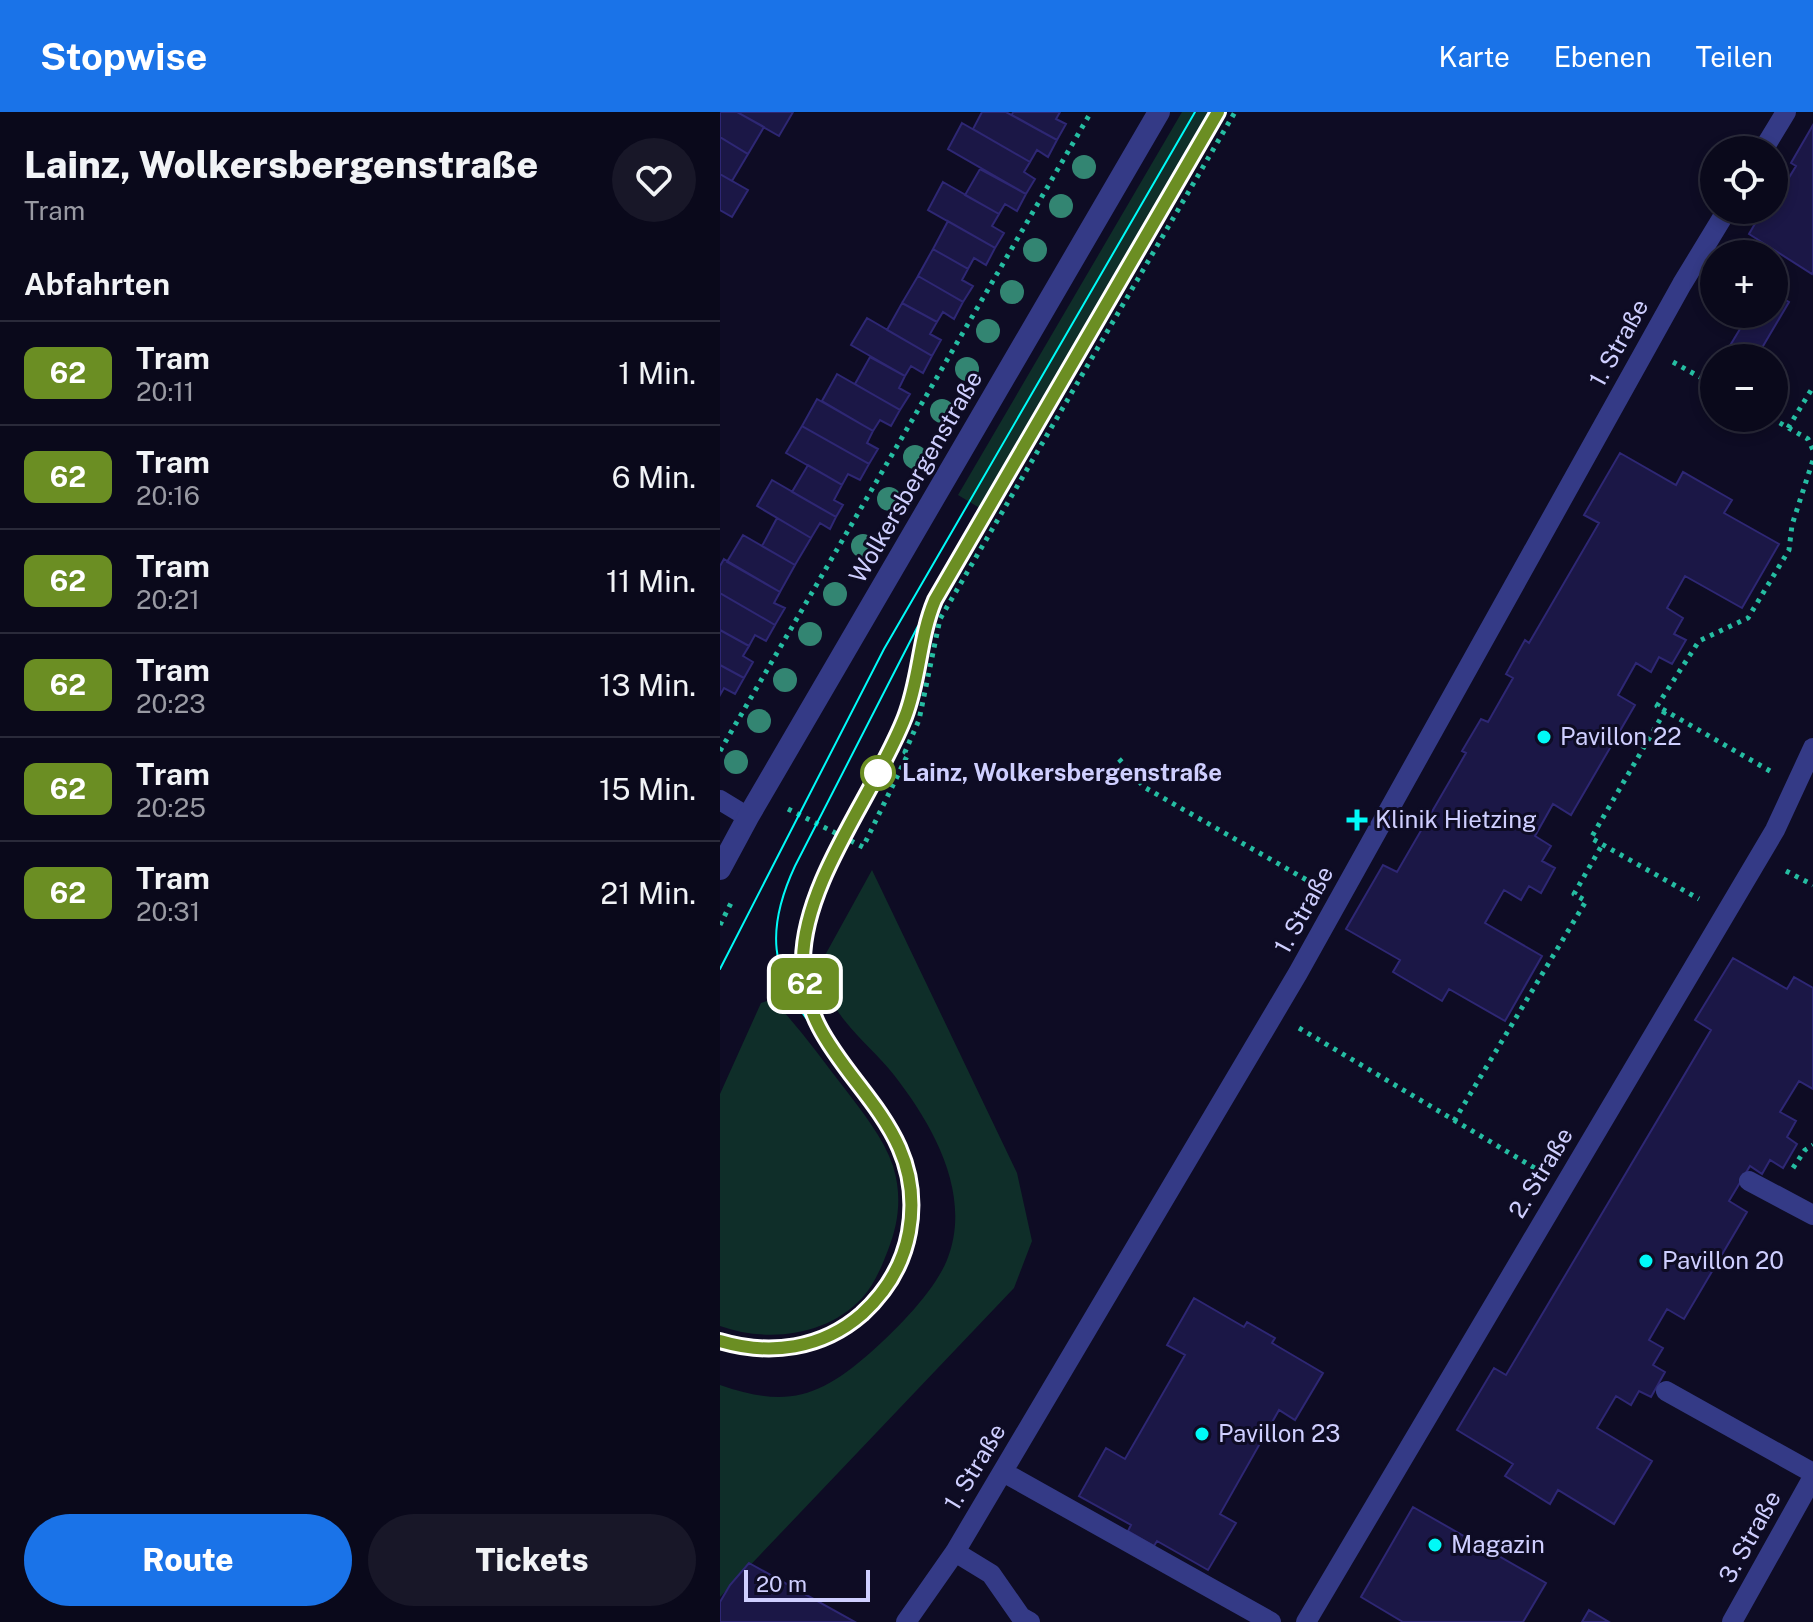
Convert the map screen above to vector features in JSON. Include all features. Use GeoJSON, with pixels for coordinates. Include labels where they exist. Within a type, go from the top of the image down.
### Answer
{"type":"FeatureCollection","features":[{"type":"Feature","properties":{"kind":"street","name":"Wolkersbergenstraße"},"geometry":{"type":"LineString","coordinates":[[720,869],[1159,112]]}},
{"type":"Feature","properties":{"kind":"lane"},"geometry":{"type":"LineString","coordinates":[[1771,136],[1786,112]]}},
{"type":"Feature","properties":{"kind":"lane","name":"1. Straße"},"geometry":{"type":"LineString","coordinates":[[906,1622],[955,1552],[1274,1013],[1719,224]]}},
{"type":"Feature","properties":{"kind":"lane","name":"2. Straße"},"geometry":{"type":"LineString","coordinates":[[1306,1622],[1775,830],[1813,748]]}},
{"type":"Feature","properties":{"kind":"lane"},"geometry":{"type":"LineString","coordinates":[[720,800],[748,817]]}},
{"type":"Feature","properties":{"kind":"lane"},"geometry":{"type":"LineString","coordinates":[[1749,1181],[1813,1215]]}},
{"type":"Feature","properties":{"kind":"lane"},"geometry":{"type":"LineString","coordinates":[[1666,1391],[1813,1475]]}},
{"type":"Feature","properties":{"kind":"lane"},"geometry":{"type":"LineString","coordinates":[[1003,1472],[1271,1622]]}},
{"type":"Feature","properties":{"kind":"lane","name":"3. Straße"},"geometry":{"type":"LineString","coordinates":[[1732,1622],[1813,1475]]}},
{"type":"Feature","properties":{"kind":"lane"},"geometry":{"type":"LineString","coordinates":[[955,1552],[991,1574],[1021,1617],[1030,1622]]}},
{"type":"Feature","properties":{"kind":"path"},"geometry":{"type":"LineString","coordinates":[[720,751],[1091,112]]}},
{"type":"Feature","properties":{"kind":"path"},"geometry":{"type":"LineString","coordinates":[[781,805],[863,847],[908,754],[905,752],[919,720],[940,619],[1235,112]]}},
{"type":"Feature","properties":{"kind":"path"},"geometry":{"type":"LineString","coordinates":[[1647,347],[1700,377]]}},
{"type":"Feature","properties":{"kind":"path"},"geometry":{"type":"LineString","coordinates":[[1813,387],[1788,428],[1808,439],[1813,450]]}},
{"type":"Feature","properties":{"kind":"path"},"geometry":{"type":"LineString","coordinates":[[1794,786],[1657,706],[1699,641],[1748,618],[1789,550],[1792,525],[1813,460]]}},
{"type":"Feature","properties":{"kind":"path"},"geometry":{"type":"LineString","coordinates":[[1665,711],[1591,838],[1725,914]]}},
{"type":"Feature","properties":{"kind":"path"},"geometry":{"type":"LineString","coordinates":[[1119,759],[1144,787],[1340,898]]}},
{"type":"Feature","properties":{"kind":"path"},"geometry":{"type":"LineString","coordinates":[[1454,1121],[1586,901],[1574,894],[1602,845]]}},
{"type":"Feature","properties":{"kind":"path"},"geometry":{"type":"LineString","coordinates":[[720,925],[734,897]]}},
{"type":"Feature","properties":{"kind":"path"},"geometry":{"type":"LineString","coordinates":[[1274,1013],[1564,1185]]}},
{"type":"Feature","properties":{"kind":"green space"},"geometry":{"type":"Polygon","coordinates":[[[1182,112],[1227,112],[993,516],[958,495],[1182,112]]]}},
{"type":"Feature","properties":{"kind":"green space"},"geometry":{"type":"Polygon","coordinates":[[[872,870],[1017,1173],[1032,1241],[1014,1288],[720,1597],[720,1385],[764,1396],[783,1397],[818,1389],[834,1380],[880,1344],[924,1297],[947,1260],[954,1235],[952,1186],[935,1138],[894,1075],[839,1013],[818,968],[872,870]]]}},
{"type":"Feature","properties":{"kind":"green space"},"geometry":{"type":"Polygon","coordinates":[[[772,999],[809,1042],[878,1135],[893,1166],[898,1198],[897,1219],[888,1250],[874,1281],[862,1298],[832,1321],[796,1333],[776,1335],[720,1326],[720,1094],[761,1003],[772,999]]]}},
{"type":"Feature","properties":{"kind":"building"},"geometry":{"type":"Polygon","coordinates":[[[720,112],[737,112],[764,127],[748,154],[720,137],[720,112]]]}},
{"type":"Feature","properties":{"kind":"building"},"geometry":{"type":"Polygon","coordinates":[[[737,112],[793,112],[779,136],[737,112]]]}},
{"type":"Feature","properties":{"kind":"building"},"geometry":{"type":"Polygon","coordinates":[[[982,112],[1006,112],[1057,140],[1048,157],[1037,150],[1030,162],[973,129],[982,112]]]}},
{"type":"Feature","properties":{"kind":"building"},"geometry":{"type":"Polygon","coordinates":[[[1013,112],[1060,112],[1056,119],[1066,124],[1057,140],[1012,115],[1013,112]]]}},
{"type":"Feature","properties":{"kind":"building"},"geometry":{"type":"Polygon","coordinates":[[[962,123],[1030,162],[1024,172],[1035,179],[1026,194],[948,149],[962,123]]]}},
{"type":"Feature","properties":{"kind":"building"},"geometry":{"type":"Polygon","coordinates":[[[1813,125],[1812,274],[1788,259],[1788,240],[1758,240],[1749,234],[1755,224],[1788,224],[1788,179],[1796,166],[1791,163],[1813,125]]]}},
{"type":"Feature","properties":{"kind":"building"},"geometry":{"type":"Polygon","coordinates":[[[720,137],[748,154],[732,181],[720,174],[720,137]]]}},
{"type":"Feature","properties":{"kind":"building"},"geometry":{"type":"Polygon","coordinates":[[[980,169],[1026,194],[1017,211],[1005,204],[999,214],[965,195],[980,169]]]}},
{"type":"Feature","properties":{"kind":"building"},"geometry":{"type":"Polygon","coordinates":[[[720,174],[748,190],[732,217],[720,210],[720,174]]]}},
{"type":"Feature","properties":{"kind":"building"},"geometry":{"type":"Polygon","coordinates":[[[943,182],[999,214],[992,226],[1004,233],[995,248],[928,210],[943,182]]]}},
{"type":"Feature","properties":{"kind":"building"},"geometry":{"type":"Polygon","coordinates":[[[948,221],[995,248],[986,265],[974,258],[968,269],[933,249],[948,221]]]}},
{"type":"Feature","properties":{"kind":"building"},"geometry":{"type":"Polygon","coordinates":[[[933,249],[968,269],[962,280],[973,286],[963,302],[918,276],[933,249]]]}},
{"type":"Feature","properties":{"kind":"building"},"geometry":{"type":"Polygon","coordinates":[[[918,276],[963,302],[954,319],[943,312],[937,322],[902,303],[918,276]]]}},
{"type":"Feature","properties":{"kind":"building"},"geometry":{"type":"Polygon","coordinates":[[[902,303],[937,322],[930,334],[941,340],[932,356],[887,330],[902,303]]]}},
{"type":"Feature","properties":{"kind":"building"},"geometry":{"type":"Polygon","coordinates":[[[867,318],[932,356],[923,373],[911,366],[905,376],[851,345],[867,318]]]}},
{"type":"Feature","properties":{"kind":"building"},"geometry":{"type":"Polygon","coordinates":[[[1741,328],[1774,328],[1764,344],[1731,344],[1741,328]]]}},
{"type":"Feature","properties":{"kind":"building"},"geometry":{"type":"Polygon","coordinates":[[[870,357],[905,376],[899,388],[910,394],[900,410],[855,384],[870,357]]]}},
{"type":"Feature","properties":{"kind":"building"},"geometry":{"type":"Polygon","coordinates":[[[837,374],[900,410],[891,426],[880,420],[873,431],[822,401],[837,374]]]}},
{"type":"Feature","properties":{"kind":"building"},"geometry":{"type":"Polygon","coordinates":[[[817,399],[873,431],[867,443],[878,449],[869,464],[802,426],[817,399]]]}},
{"type":"Feature","properties":{"kind":"building"},"geometry":{"type":"Polygon","coordinates":[[[802,426],[869,464],[860,480],[848,474],[842,485],[786,453],[802,426]]]}},
{"type":"Feature","properties":{"kind":"building","name":"Pavillon 22"},"geometry":{"type":"Polygon","coordinates":[[[1620,453],[1676,485],[1683,472],[1732,500],[1724,513],[1779,544],[1742,608],[1685,576],[1667,608],[1683,618],[1674,634],[1686,640],[1672,664],[1659,657],[1651,672],[1636,663],[1618,695],[1635,705],[1571,815],[1553,804],[1535,836],[1551,846],[1542,861],[1555,868],[1541,893],[1529,886],[1521,900],[1504,890],[1485,923],[1542,956],[1505,1021],[1449,989],[1442,1001],[1393,972],[1400,960],[1346,929],[1383,865],[1397,872],[1466,753],[1462,751],[1481,719],[1488,722],[1513,678],[1506,674],[1525,640],[1529,643],[1599,523],[1584,515],[1620,453]]]}},
{"type":"Feature","properties":{"kind":"building"},"geometry":{"type":"Polygon","coordinates":[[[808,465],[842,485],[834,500],[843,505],[836,517],[792,492],[808,465]]]}},
{"type":"Feature","properties":{"kind":"building"},"geometry":{"type":"Polygon","coordinates":[[[772,480],[836,517],[830,529],[820,523],[811,538],[757,506],[772,480]]]}},
{"type":"Feature","properties":{"kind":"building"},"geometry":{"type":"Polygon","coordinates":[[[777,518],[811,538],[795,565],[762,546],[777,518]]]}},
{"type":"Feature","properties":{"kind":"building"},"geometry":{"type":"Polygon","coordinates":[[[743,535],[795,565],[780,592],[727,562],[743,535]]]}},
{"type":"Feature","properties":{"kind":"building"},"geometry":{"type":"Polygon","coordinates":[[[724,559],[780,592],[774,603],[785,608],[775,625],[720,593],[720,566],[724,559]]]}},
{"type":"Feature","properties":{"kind":"building"},"geometry":{"type":"Polygon","coordinates":[[[720,593],[775,625],[766,641],[755,635],[749,646],[720,630],[720,593]]]}},
{"type":"Feature","properties":{"kind":"building"},"geometry":{"type":"Polygon","coordinates":[[[720,630],[749,646],[743,656],[753,662],[744,678],[720,665],[720,630]]]}},
{"type":"Feature","properties":{"kind":"building"},"geometry":{"type":"Polygon","coordinates":[[[720,665],[744,678],[735,694],[724,688],[720,695],[720,665]]]}},
{"type":"Feature","properties":{"kind":"building","name":"Pavillon 20"},"geometry":{"type":"Polygon","coordinates":[[[1733,958],[1787,989],[1794,977],[1813,988],[1813,1089],[1799,1081],[1780,1112],[1796,1121],[1787,1137],[1797,1144],[1783,1168],[1770,1160],[1762,1174],[1750,1166],[1729,1201],[1747,1212],[1684,1319],[1667,1309],[1649,1340],[1663,1348],[1653,1365],[1665,1372],[1651,1397],[1639,1391],[1631,1405],[1616,1396],[1597,1428],[1652,1461],[1614,1524],[1558,1490],[1550,1504],[1505,1476],[1513,1464],[1457,1430],[1494,1368],[1506,1375],[1711,1030],[1695,1020],[1733,958]]]}},
{"type":"Feature","properties":{"kind":"building","name":"Pavillon 23"},"geometry":{"type":"Polygon","coordinates":[[[1194,1298],[1244,1327],[1247,1322],[1275,1338],[1272,1343],[1323,1373],[1295,1420],[1279,1410],[1220,1514],[1236,1523],[1208,1570],[1157,1541],[1154,1546],[1128,1531],[1131,1525],[1079,1496],[1106,1448],[1125,1459],[1185,1355],[1167,1345],[1194,1298]]]}},
{"type":"Feature","properties":{"kind":"building","name":"Magazin"},"geometry":{"type":"Polygon","coordinates":[[[1413,1507],[1546,1583],[1523,1622],[1403,1622],[1361,1597],[1413,1507]]]}},
{"type":"Feature","properties":{"kind":"building"},"geometry":{"type":"Polygon","coordinates":[[[749,1563],[855,1622],[720,1622],[720,1602],[749,1563]]]}},
{"type":"Feature","properties":{"kind":"building"},"geometry":{"type":"Polygon","coordinates":[[[1589,1610],[1609,1622],[1582,1622],[1589,1610]]]}},
{"type":"Feature","properties":{"kind":"tram line"},"geometry":{"type":"LineString","coordinates":[[720,969],[884,649],[1195,112]]}},
{"type":"Feature","properties":{"kind":"tram line"},"geometry":{"type":"LineString","coordinates":[[846,1069],[816,1019],[804,977],[806,933],[814,901],[905,716],[923,633],[944,582],[1218,112]]}},
{"type":"Feature","properties":{"kind":"tram line","name":"62"},"geometry":{"type":"LineString","coordinates":[[720,1341],[768,1350],[817,1341],[845,1327],[870,1307],[898,1268],[911,1222],[912,1187],[905,1157],[884,1119],[836,1055],[819,1026],[804,979],[806,927],[825,876],[907,714],[923,633],[944,582],[1218,112]]}},
{"type":"Feature","properties":{"kind":"tram line"},"geometry":{"type":"LineString","coordinates":[[813,1027],[798,1007],[780,968],[776,930],[779,910],[795,866],[918,626]]}},
{"type":"Feature","properties":{"kind":"tram line"},"geometry":{"type":"LineString","coordinates":[[720,1341],[760,1347],[798,1344],[833,1332],[864,1312],[888,1286],[905,1253],[913,1216],[906,1159],[882,1115],[840,1062]]}},
{"type":"Feature","properties":{"kind":"place","name":"Pavillon 22"},"geometry":{"type":"Point","coordinates":[1544,737]}},
{"type":"Feature","properties":{"kind":"place","name":"Lainz, Wolkersbergenstraße"},"geometry":{"type":"Point","coordinates":[878,773]}},
{"type":"Feature","properties":{"kind":"place","name":"Klinik Hietzing"},"geometry":{"type":"Point","coordinates":[1357,820]}},
{"type":"Feature","properties":{"kind":"place","name":"Pavillon 20"},"geometry":{"type":"Point","coordinates":[1646,1261]}},
{"type":"Feature","properties":{"kind":"place","name":"Pavillon 23"},"geometry":{"type":"Point","coordinates":[1202,1434]}},
{"type":"Feature","properties":{"kind":"place","name":"Magazin"},"geometry":{"type":"Point","coordinates":[1435,1545]}}]}
